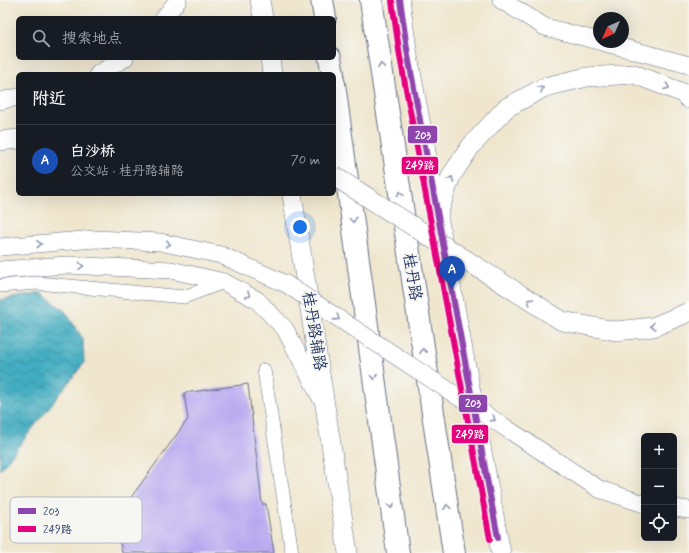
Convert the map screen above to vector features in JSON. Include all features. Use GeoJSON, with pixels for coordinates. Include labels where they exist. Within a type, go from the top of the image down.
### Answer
{"type":"FeatureCollection","features":[{"type":"Feature","properties":{"kind":"highway"},"geometry":{"type":"LineString","coordinates":[[322,0],[325,16]]}},
{"type":"Feature","properties":{"kind":"highway","name":"桂丹路"},"geometry":{"type":"LineString","coordinates":[[371,0],[454,553]]}},
{"type":"Feature","properties":{"kind":"highway"},"geometry":{"type":"LineString","coordinates":[[330,60],[333,72]]}},
{"type":"Feature","properties":{"kind":"highway"},"geometry":{"type":"LineString","coordinates":[[336,99],[398,553]]}},
{"type":"Feature","properties":{"kind":"main road"},"geometry":{"type":"LineString","coordinates":[[260,0],[263,16]]}},
{"type":"Feature","properties":{"kind":"main road"},"geometry":{"type":"LineString","coordinates":[[400,0],[408,56],[499,545]]}},
{"type":"Feature","properties":{"kind":"main road"},"geometry":{"type":"LineString","coordinates":[[270,60],[272,72]]}},
{"type":"Feature","properties":{"kind":"main road"},"geometry":{"type":"LineString","coordinates":[[437,215],[451,176],[471,146],[506,108],[545,87],[587,77],[634,74],[683,93],[689,99]]}},
{"type":"Feature","properties":{"kind":"main road"},"geometry":{"type":"LineString","coordinates":[[0,141],[16,139]]}},
{"type":"Feature","properties":{"kind":"main road"},"geometry":{"type":"LineString","coordinates":[[336,177],[562,321],[616,331],[653,327],[689,312]]}},
{"type":"Feature","properties":{"kind":"main road","name":"桂丹路辅路"},"geometry":{"type":"LineString","coordinates":[[292,196],[348,553]]}},
{"type":"Feature","properties":{"kind":"street"},"geometry":{"type":"LineString","coordinates":[[166,16],[178,0]]}},
{"type":"Feature","properties":{"kind":"street"},"geometry":{"type":"LineString","coordinates":[[501,0],[545,27],[593,39]]}},
{"type":"Feature","properties":{"kind":"street"},"geometry":{"type":"LineString","coordinates":[[625,48],[689,65]]}},
{"type":"Feature","properties":{"kind":"street"},"geometry":{"type":"LineString","coordinates":[[101,72],[122,60]]}},
{"type":"Feature","properties":{"kind":"street"},"geometry":{"type":"LineString","coordinates":[[0,101],[16,97]]}},
{"type":"Feature","properties":{"kind":"street"},"geometry":{"type":"LineString","coordinates":[[0,246],[94,239],[160,242],[221,255],[286,284],[599,489],[641,503]]}},
{"type":"Feature","properties":{"kind":"street"},"geometry":{"type":"LineString","coordinates":[[0,270],[67,265],[119,267],[171,270],[224,282],[257,300],[286,329],[326,408]]}},
{"type":"Feature","properties":{"kind":"street"},"geometry":{"type":"LineString","coordinates":[[0,286],[37,283],[184,297],[224,282]]}},
{"type":"Feature","properties":{"kind":"street"},"geometry":{"type":"LineString","coordinates":[[264,370],[292,553]]}},
{"type":"Feature","properties":{"kind":"street"},"geometry":{"type":"LineString","coordinates":[[677,508],[689,510]]}},
{"type":"Feature","properties":{"kind":"water"},"geometry":{"type":"Polygon","coordinates":[[[42,293],[66,312],[83,339],[84,363],[0,470],[0,300],[42,293]]]}},
{"type":"Feature","properties":{"kind":"building"},"geometry":{"type":"Polygon","coordinates":[[[248,384],[262,504],[266,504],[274,553],[122,553],[120,543],[142,543],[142,497],[131,497],[188,419],[184,393],[248,384]]]}},
{"type":"Feature","properties":{"kind":"transit line","name":"203"},"geometry":{"type":"LineString","coordinates":[[400,0],[408,56],[498,538]]}},
{"type":"Feature","properties":{"kind":"transit line","name":"249路"},"geometry":{"type":"LineString","coordinates":[[392,1],[400,57],[490,539]]}},
{"type":"Feature","properties":{"kind":"place","name":"白沙桥"},"geometry":{"type":"Point","coordinates":[452,289]}}]}
